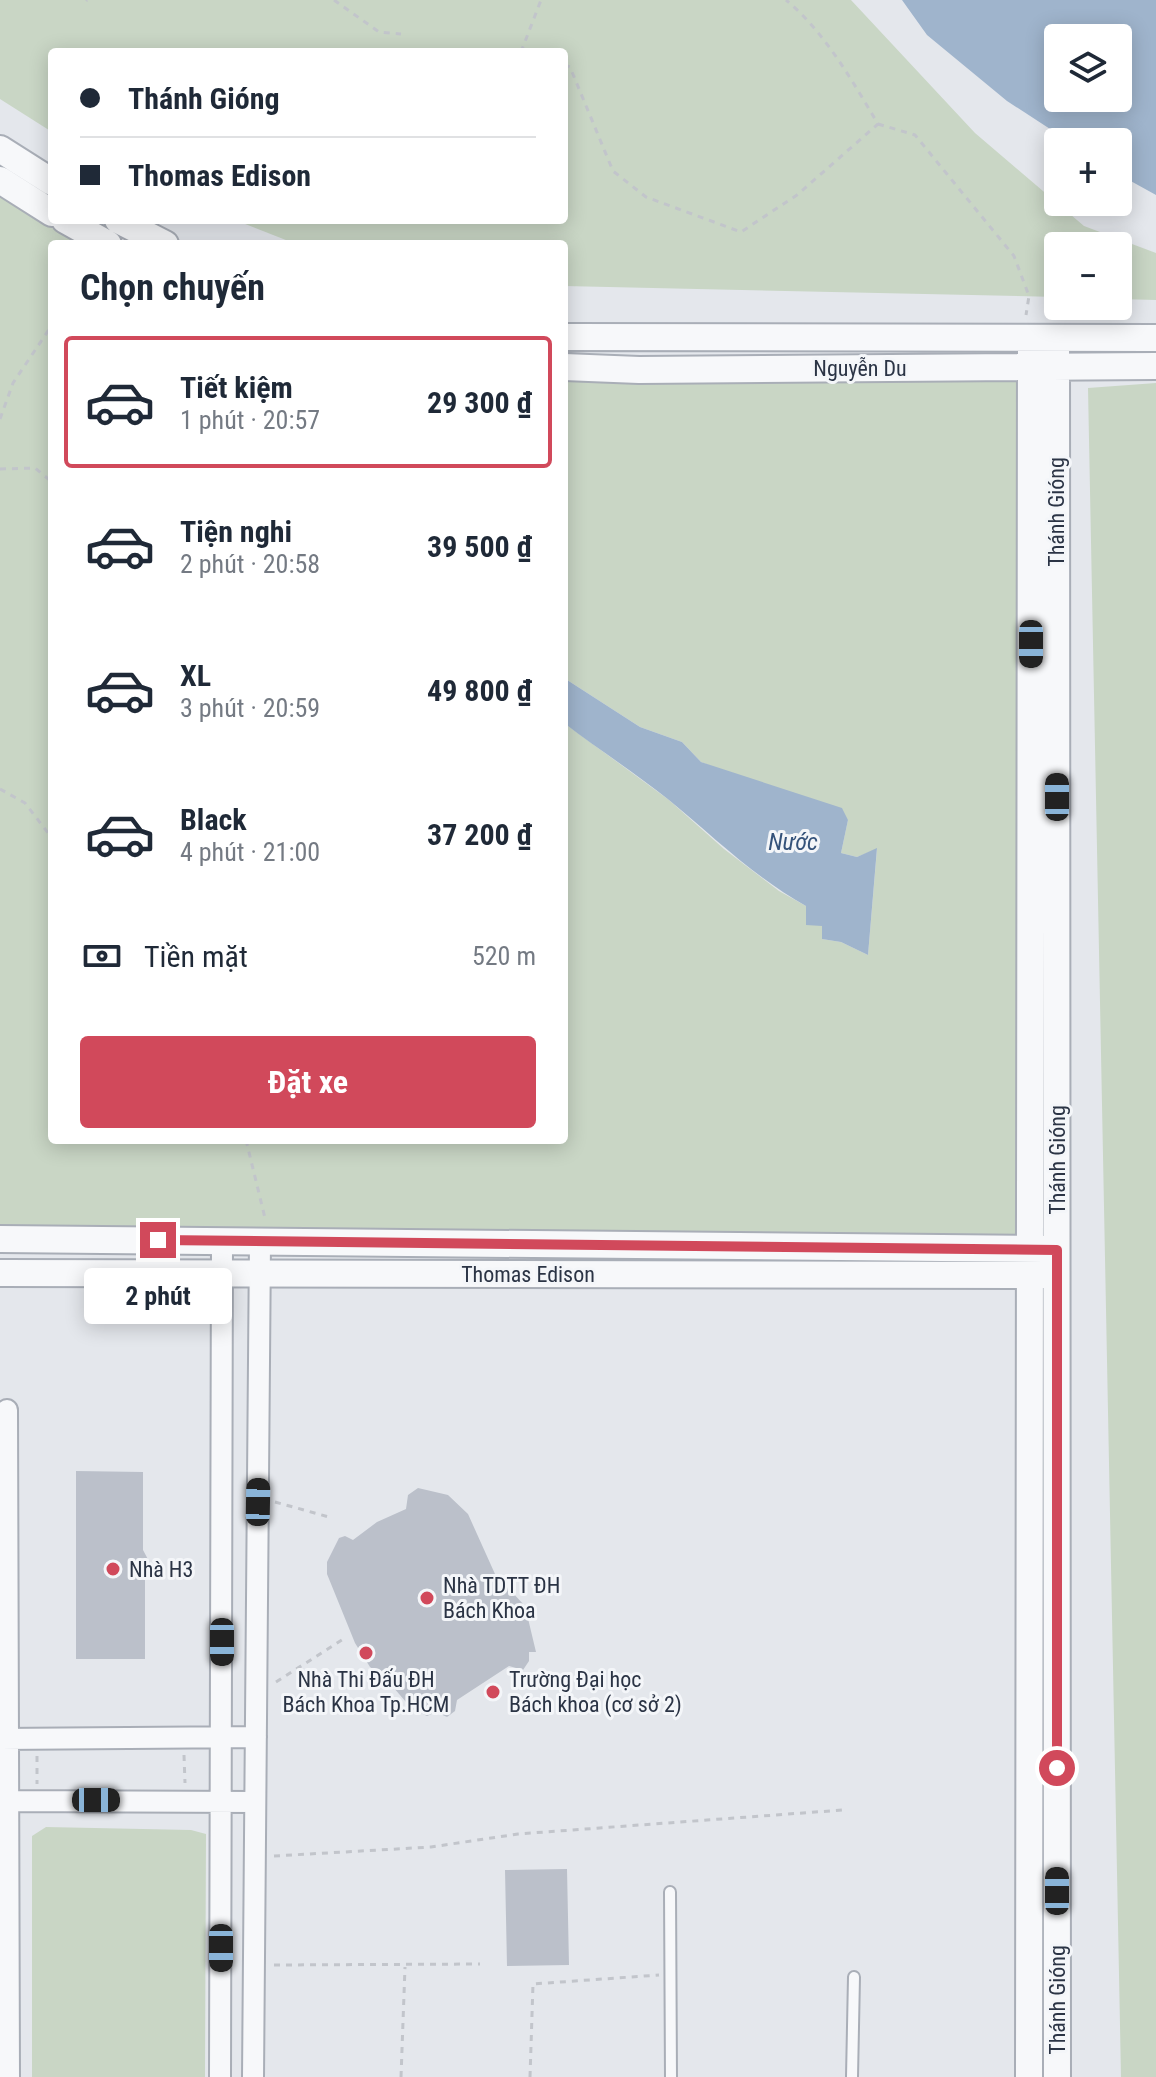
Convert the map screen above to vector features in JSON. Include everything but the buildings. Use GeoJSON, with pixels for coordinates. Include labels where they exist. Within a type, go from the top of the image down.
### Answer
{"type":"FeatureCollection","features":[{"type":"Feature","properties":{"kind":"street"},"geometry":{"type":"LineString","coordinates":[[0,149],[48,179]]}},
{"type":"Feature","properties":{"kind":"street"},"geometry":{"type":"LineString","coordinates":[[0,180],[48,210]]}},
{"type":"Feature","properties":{"kind":"street"},"geometry":{"type":"LineString","coordinates":[[72,224],[101,240]]}},
{"type":"Feature","properties":{"kind":"street"},"geometry":{"type":"LineString","coordinates":[[126,224],[157,240]]}},
{"type":"Feature","properties":{"kind":"street","name":"Nguyễn Du"},"geometry":{"type":"LineString","coordinates":[[568,337],[1156,338]]}},
{"type":"Feature","properties":{"kind":"street"},"geometry":{"type":"LineString","coordinates":[[662,339],[664,368]]}},
{"type":"Feature","properties":{"kind":"street","name":"Thánh Gióng"},"geometry":{"type":"LineString","coordinates":[[1037,339],[1044,367],[1044,767],[1057,1262],[1057,2077]]}},
{"type":"Feature","properties":{"kind":"street","name":"Nguyễn Du"},"geometry":{"type":"LineString","coordinates":[[568,367],[1156,366]]}},
{"type":"Feature","properties":{"kind":"street","name":"Thánh Gióng"},"geometry":{"type":"LineString","coordinates":[[1029,2077],[1030,1262],[1044,767]]}},
{"type":"Feature","properties":{"kind":"street","name":"Thomas Edison"},"geometry":{"type":"LineString","coordinates":[[0,1239],[222,1241],[1030,1262]]}},
{"type":"Feature","properties":{"kind":"street"},"geometry":{"type":"LineString","coordinates":[[220,2077],[222,1241]]}},
{"type":"Feature","properties":{"kind":"street"},"geometry":{"type":"LineString","coordinates":[[253,2077],[260,1274],[265,1242]]}},
{"type":"Feature","properties":{"kind":"street","name":"Thomas Edison"},"geometry":{"type":"LineString","coordinates":[[0,1273],[260,1274],[1057,1262]]}},
{"type":"Feature","properties":{"kind":"street"},"geometry":{"type":"LineString","coordinates":[[7,1410],[4,1800],[9,2077]]}},
{"type":"Feature","properties":{"kind":"street"},"geometry":{"type":"LineString","coordinates":[[223,1483],[258,1492]]}},
{"type":"Feature","properties":{"kind":"street"},"geometry":{"type":"LineString","coordinates":[[1029,1736],[1057,1737]]}},
{"type":"Feature","properties":{"kind":"street"},"geometry":{"type":"LineString","coordinates":[[4,1739],[256,1737]]}},
{"type":"Feature","properties":{"kind":"street"},"geometry":{"type":"LineString","coordinates":[[4,1800],[255,1802]]}},
{"type":"Feature","properties":{"kind":"street"},"geometry":{"type":"LineString","coordinates":[[221,2007],[253,2008]]}},
{"type":"Feature","properties":{"kind":"lane"},"geometry":{"type":"LineString","coordinates":[[670,1892],[671,2077]]}},
{"type":"Feature","properties":{"kind":"lane"},"geometry":{"type":"LineString","coordinates":[[852,2077],[854,1977]]}},
{"type":"Feature","properties":{"kind":"path"},"geometry":{"type":"LineString","coordinates":[[334,0],[379,32],[401,34]]}},
{"type":"Feature","properties":{"kind":"path"},"geometry":{"type":"LineString","coordinates":[[523,48],[541,0]]}},
{"type":"Feature","properties":{"kind":"path"},"geometry":{"type":"LineString","coordinates":[[786,0],[799,11],[855,85],[878,124],[915,135],[1014,256],[1029,296],[1037,339]]}},
{"type":"Feature","properties":{"kind":"path"},"geometry":{"type":"LineString","coordinates":[[568,66],[613,171],[646,197],[741,232],[797,195],[878,124]]}},
{"type":"Feature","properties":{"kind":"path"},"geometry":{"type":"LineString","coordinates":[[0,419],[13,383],[48,331]]}},
{"type":"Feature","properties":{"kind":"path"},"geometry":{"type":"LineString","coordinates":[[0,469],[35,468],[48,479]]}},
{"type":"Feature","properties":{"kind":"path"},"geometry":{"type":"LineString","coordinates":[[0,789],[25,803],[48,833]]}},
{"type":"Feature","properties":{"kind":"path"},"geometry":{"type":"LineString","coordinates":[[247,1144],[265,1242]]}},
{"type":"Feature","properties":{"kind":"path"},"geometry":{"type":"LineString","coordinates":[[258,1492],[329,1517]]}},
{"type":"Feature","properties":{"kind":"path"},"geometry":{"type":"LineString","coordinates":[[256,1695],[345,1638]]}},
{"type":"Feature","properties":{"kind":"path"},"geometry":{"type":"LineString","coordinates":[[37,1788],[36,1756],[51,1756]]}},
{"type":"Feature","properties":{"kind":"path"},"geometry":{"type":"LineString","coordinates":[[170,1756],[185,1756],[185,1790]]}},
{"type":"Feature","properties":{"kind":"path"},"geometry":{"type":"LineString","coordinates":[[255,1857],[431,1847],[518,1834],[843,1810]]}},
{"type":"Feature","properties":{"kind":"path"},"geometry":{"type":"LineString","coordinates":[[254,1964],[405,1967],[480,1964]]}},
{"type":"Feature","properties":{"kind":"path"},"geometry":{"type":"LineString","coordinates":[[401,2077],[405,1967]]}},
{"type":"Feature","properties":{"kind":"path"},"geometry":{"type":"LineString","coordinates":[[530,2077],[533,1984],[671,1974]]}},
{"type":"Feature","properties":{"kind":"green space"},"geometry":{"type":"Polygon","coordinates":[[[0,0],[851,0],[975,133],[1044,192],[1044,216],[1072,216],[1084,226],[1100,232],[1044,232],[1044,297],[568,286],[568,240],[286,240],[245,224],[568,224],[568,48],[48,48],[48,129],[0,99],[0,0]]]}},
{"type":"Feature","properties":{"kind":"green space"},"geometry":{"type":"Polygon","coordinates":[[[0,196],[72,240],[48,240],[48,1144],[568,1144],[568,726],[669,800],[724,849],[779,891],[806,906],[822,926],[822,939],[841,942],[868,955],[877,849],[857,857],[841,853],[848,820],[701,762],[682,742],[640,727],[568,681],[568,379],[1026,378],[1020,1234],[0,1232],[0,196]]]}},
{"type":"Feature","properties":{"kind":"green space"},"geometry":{"type":"Polygon","coordinates":[[[1132,244],[1156,253],[1156,300],[1132,299],[1132,244]]]}},
{"type":"Feature","properties":{"kind":"green space"},"geometry":{"type":"Polygon","coordinates":[[[1156,383],[1156,2077],[1121,2077],[1088,388],[1156,383]]]}},
{"type":"Feature","properties":{"kind":"green space"},"geometry":{"type":"Polygon","coordinates":[[[46,1827],[191,1830],[206,1834],[205,2077],[32,2077],[32,1836],[46,1827]]]}},
{"type":"Feature","properties":{"kind":"water"},"geometry":{"type":"Polygon","coordinates":[[[902,0],[1156,0],[1156,195],[1132,182],[1132,128],[1048,128],[1007,101],[927,35],[902,0]]]}},
{"type":"Feature","properties":{"kind":"water","name":"Nước"},"geometry":{"type":"Polygon","coordinates":[[[568,681],[640,727],[682,742],[701,762],[842,808],[848,820],[841,853],[857,857],[877,848],[868,955],[841,942],[822,939],[822,926],[806,925],[806,906],[752,869],[669,800],[568,726],[568,681]]]}},
{"type":"Feature","properties":{"kind":"place","name":"Nhà H3"},"geometry":{"type":"Point","coordinates":[113,1569]}},
{"type":"Feature","properties":{"kind":"place","name":"Nhà TDTT ĐH Bách Khoa"},"geometry":{"type":"Point","coordinates":[427,1598]}},
{"type":"Feature","properties":{"kind":"place","name":"Nhà Thi Đấu ĐH Bách Khoa Tp.HCM"},"geometry":{"type":"Point","coordinates":[366,1653]}},
{"type":"Feature","properties":{"kind":"place","name":"Trường Đại học Bách khoa (cơ sở 2)"},"geometry":{"type":"Point","coordinates":[493,1692]}},
{"type":"Feature","properties":{"kind":"route"},"geometry":{"type":"LineString","coordinates":[[158,1240],[1057,1250],[1057,1768]]}}]}
